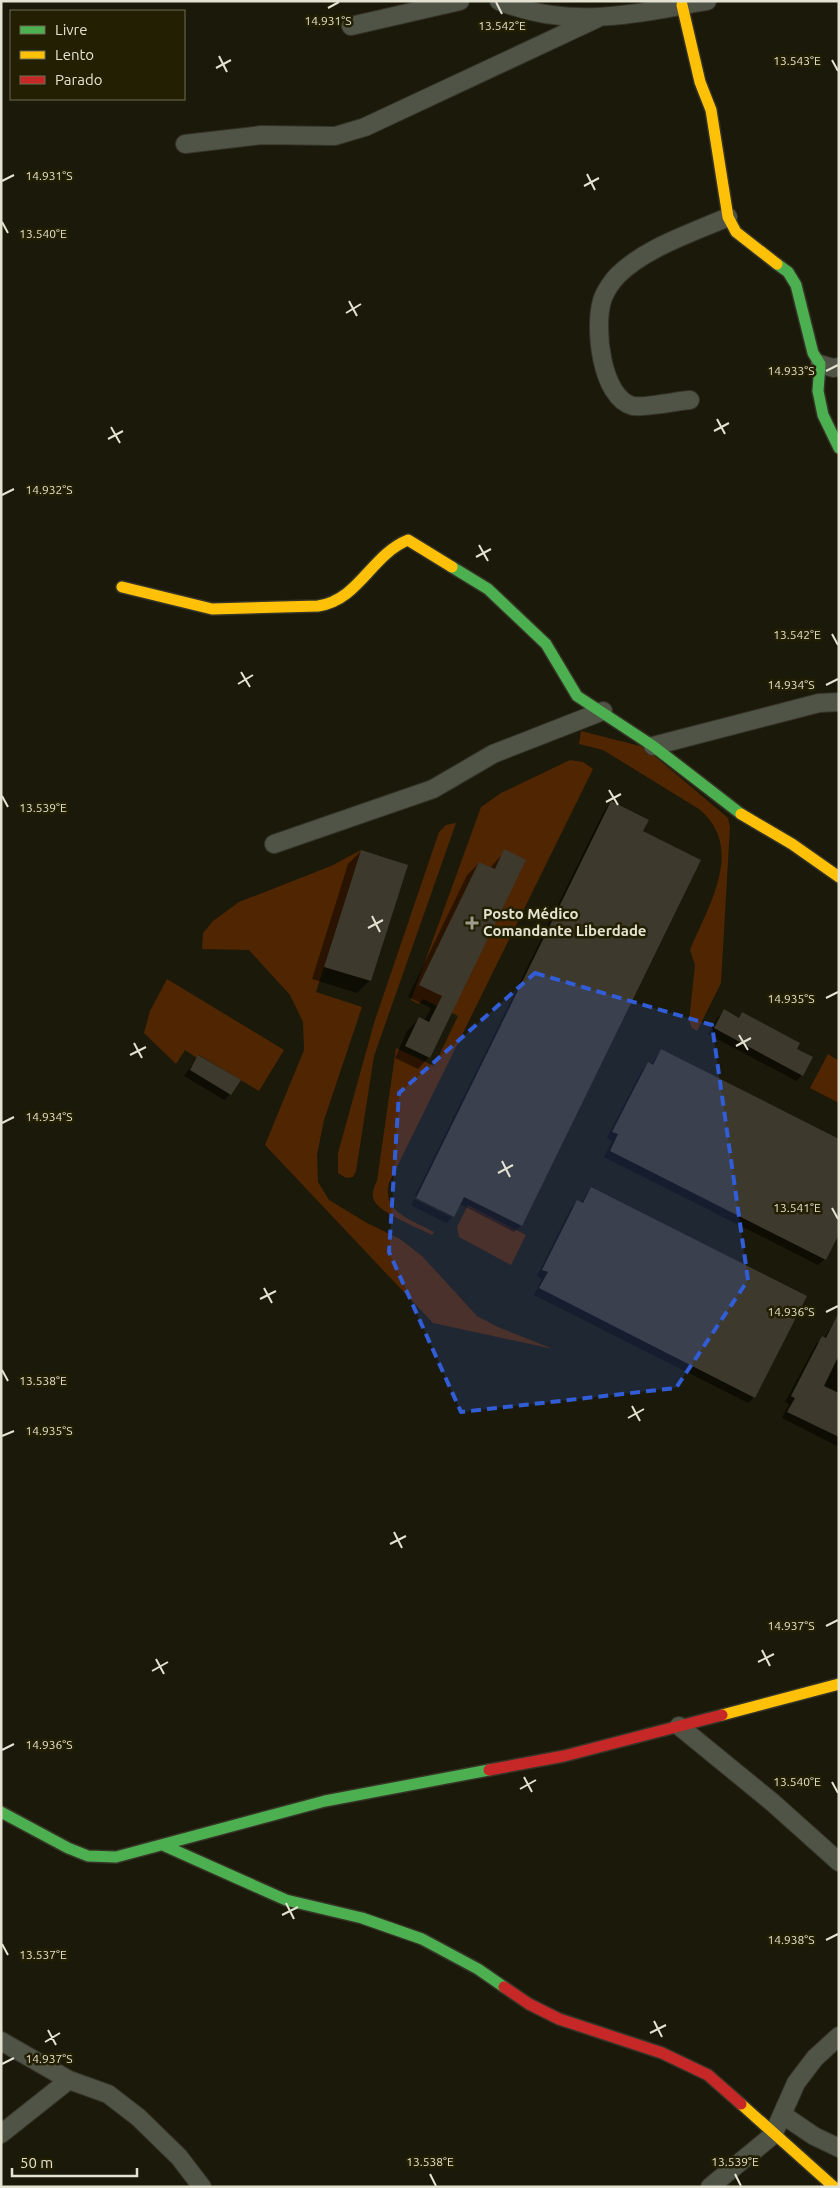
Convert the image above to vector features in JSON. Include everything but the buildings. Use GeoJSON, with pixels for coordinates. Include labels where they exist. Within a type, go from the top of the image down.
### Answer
{"type":"FeatureCollection","features":[{"type":"Feature","properties":{"kind":"street"},"geometry":{"type":"LineString","coordinates":[[351,26],[460,1]]}},
{"type":"Feature","properties":{"kind":"street"},"geometry":{"type":"LineString","coordinates":[[499,1],[520,10],[548,16],[572,18],[598,18],[707,1]]}},
{"type":"Feature","properties":{"kind":"street"},"geometry":{"type":"LineString","coordinates":[[562,1],[572,18]]}},
{"type":"Feature","properties":{"kind":"street"},"geometry":{"type":"LineString","coordinates":[[682,6],[700,82],[711,110],[728,217],[736,232],[788,272],[796,285],[813,353],[820,364],[818,391],[823,415],[839,448]]}},
{"type":"Feature","properties":{"kind":"street"},"geometry":{"type":"LineString","coordinates":[[185,144],[262,135],[336,136],[365,127],[598,18]]}},
{"type":"Feature","properties":{"kind":"street"},"geometry":{"type":"LineString","coordinates":[[690,400],[633,406],[619,398],[608,382],[598,328],[602,300],[617,276],[647,253],[728,217]]}},
{"type":"Feature","properties":{"kind":"street"},"geometry":{"type":"LineString","coordinates":[[820,364],[833,368],[839,367]]}},
{"type":"Feature","properties":{"kind":"street"},"geometry":{"type":"LineString","coordinates":[[122,587],[212,609],[318,606],[334,603],[350,591],[390,548],[398,542],[408,540],[488,589],[546,644],[577,696],[603,711],[653,746],[739,813],[792,844],[839,877]]}},
{"type":"Feature","properties":{"kind":"street"},"geometry":{"type":"LineString","coordinates":[[653,746],[819,702],[839,702]]}},
{"type":"Feature","properties":{"kind":"street"},"geometry":{"type":"LineString","coordinates":[[274,844],[433,789],[493,754],[603,711]]}},
{"type":"Feature","properties":{"kind":"street"},"geometry":{"type":"LineString","coordinates":[[1,1812],[68,1848],[88,1856],[116,1857],[165,1846],[325,1801],[564,1756],[839,1684]]}},
{"type":"Feature","properties":{"kind":"street"},"geometry":{"type":"LineString","coordinates":[[678,1726],[772,1802],[839,1862]]}},
{"type":"Feature","properties":{"kind":"street"},"geometry":{"type":"LineString","coordinates":[[165,1846],[286,1900],[362,1918],[422,1939],[478,1970],[529,2004],[560,2019],[662,2053],[708,2075],[743,2104],[827,2184]]}},
{"type":"Feature","properties":{"kind":"street"},"geometry":{"type":"LineString","coordinates":[[710,2187],[774,2135],[796,2083],[815,2058],[839,2036]]}},
{"type":"Feature","properties":{"kind":"street"},"geometry":{"type":"LineString","coordinates":[[1,2041],[69,2080],[108,2094],[138,2117],[179,2157],[202,2187]]}},
{"type":"Feature","properties":{"kind":"street"},"geometry":{"type":"LineString","coordinates":[[1,2134],[69,2080]]}},
{"type":"Feature","properties":{"kind":"street"},"geometry":{"type":"LineString","coordinates":[[783,2115],[814,2136],[839,2148]]}},
{"type":"Feature","properties":{"kind":"street"},"geometry":{"type":"LineString","coordinates":[[814,2136],[827,2184]]}},
{"type":"Feature","properties":{"kind":"highlighted area"},"geometry":{"type":"Polygon","coordinates":[[[535,973],[712,1025],[748,1280],[676,1388],[461,1412],[389,1252],[399,1093],[535,973]]]}},
{"type":"Feature","properties":{"kind":"shaded area"},"geometry":{"type":"Polygon","coordinates":[[[581,731],[644,747],[728,818],[730,827],[721,983],[697,1031],[692,1028],[689,1021],[695,965],[690,950],[706,915],[719,878],[722,859],[720,841],[713,824],[699,809],[603,750],[579,744],[581,731]]]}},
{"type":"Feature","properties":{"kind":"shaded area"},"geometry":{"type":"Polygon","coordinates":[[[570,760],[583,762],[593,769],[389,1183],[388,1193],[394,1208],[408,1219],[434,1232],[432,1235],[383,1210],[377,1205],[373,1197],[373,1190],[377,1181],[396,1048],[434,1066],[458,1016],[423,999],[419,1004],[411,1000],[481,807],[501,793],[570,760]]]}},
{"type":"Feature","properties":{"kind":"shaded area"},"geometry":{"type":"Polygon","coordinates":[[[456,823],[374,1056],[356,1171],[353,1177],[346,1178],[338,1173],[338,1153],[374,1023],[439,832],[446,825],[456,823]]]}},
{"type":"Feature","properties":{"kind":"shaded area"},"geometry":{"type":"Polygon","coordinates":[[[361,850],[316,992],[362,1007],[324,1120],[317,1155],[318,1182],[329,1200],[367,1223],[400,1239],[422,1256],[477,1316],[498,1327],[553,1349],[433,1323],[265,1145],[304,1050],[303,1022],[290,995],[249,950],[202,949],[203,933],[213,921],[239,902],[331,866],[361,850]]]}},
{"type":"Feature","properties":{"kind":"shaded area"},"geometry":{"type":"Polygon","coordinates":[[[167,979],[284,1050],[259,1091],[199,1055],[197,1058],[185,1050],[176,1064],[144,1033],[150,1011],[167,979]]]}},
{"type":"Feature","properties":{"kind":"shaded area"},"geometry":{"type":"Polygon","coordinates":[[[828,1054],[839,1061],[839,1103],[810,1088],[828,1054]]]}},
{"type":"Feature","properties":{"kind":"shaded area"},"geometry":{"type":"Polygon","coordinates":[[[468,1205],[526,1235],[511,1265],[459,1237],[457,1227],[468,1205]]]}},
{"type":"Feature","properties":{"kind":"traffic: fast"},"geometry":{"type":"LineString","coordinates":[[777,264],[788,272],[796,285],[813,353],[820,364],[818,391],[823,415],[839,448]]}},
{"type":"Feature","properties":{"kind":"traffic: fast"},"geometry":{"type":"LineString","coordinates":[[452,567],[488,589],[546,644],[577,696],[653,746],[741,814]]}},
{"type":"Feature","properties":{"kind":"traffic: fast"},"geometry":{"type":"LineString","coordinates":[[1,1812],[68,1848],[88,1856],[116,1857],[325,1801],[489,1770]]}},
{"type":"Feature","properties":{"kind":"traffic: fast"},"geometry":{"type":"LineString","coordinates":[[165,1846],[286,1900],[362,1918],[422,1939],[478,1969],[504,1987]]}},
{"type":"Feature","properties":{"kind":"traffic: slow"},"geometry":{"type":"LineString","coordinates":[[682,5],[700,82],[711,110],[728,217],[736,232],[777,264]]}},
{"type":"Feature","properties":{"kind":"traffic: slow"},"geometry":{"type":"LineString","coordinates":[[122,587],[212,609],[318,606],[332,602],[344,595],[384,556],[408,540],[452,567]]}},
{"type":"Feature","properties":{"kind":"traffic: slow"},"geometry":{"type":"LineString","coordinates":[[741,814],[792,844],[839,877]]}},
{"type":"Feature","properties":{"kind":"traffic: slow"},"geometry":{"type":"LineString","coordinates":[[722,1715],[839,1684]]}},
{"type":"Feature","properties":{"kind":"traffic: slow"},"geometry":{"type":"LineString","coordinates":[[741,2104],[834,2187]]}},
{"type":"Feature","properties":{"kind":"traffic: jam"},"geometry":{"type":"LineString","coordinates":[[489,1770],[564,1756],[722,1715]]}},
{"type":"Feature","properties":{"kind":"traffic: jam"},"geometry":{"type":"LineString","coordinates":[[504,1987],[529,2004],[559,2019],[662,2053],[708,2075],[741,2104]]}},
{"type":"Feature","properties":{"kind":"place","name":"Posto Médico Comandante Liberdade"},"geometry":{"type":"Point","coordinates":[472,923]}}]}
